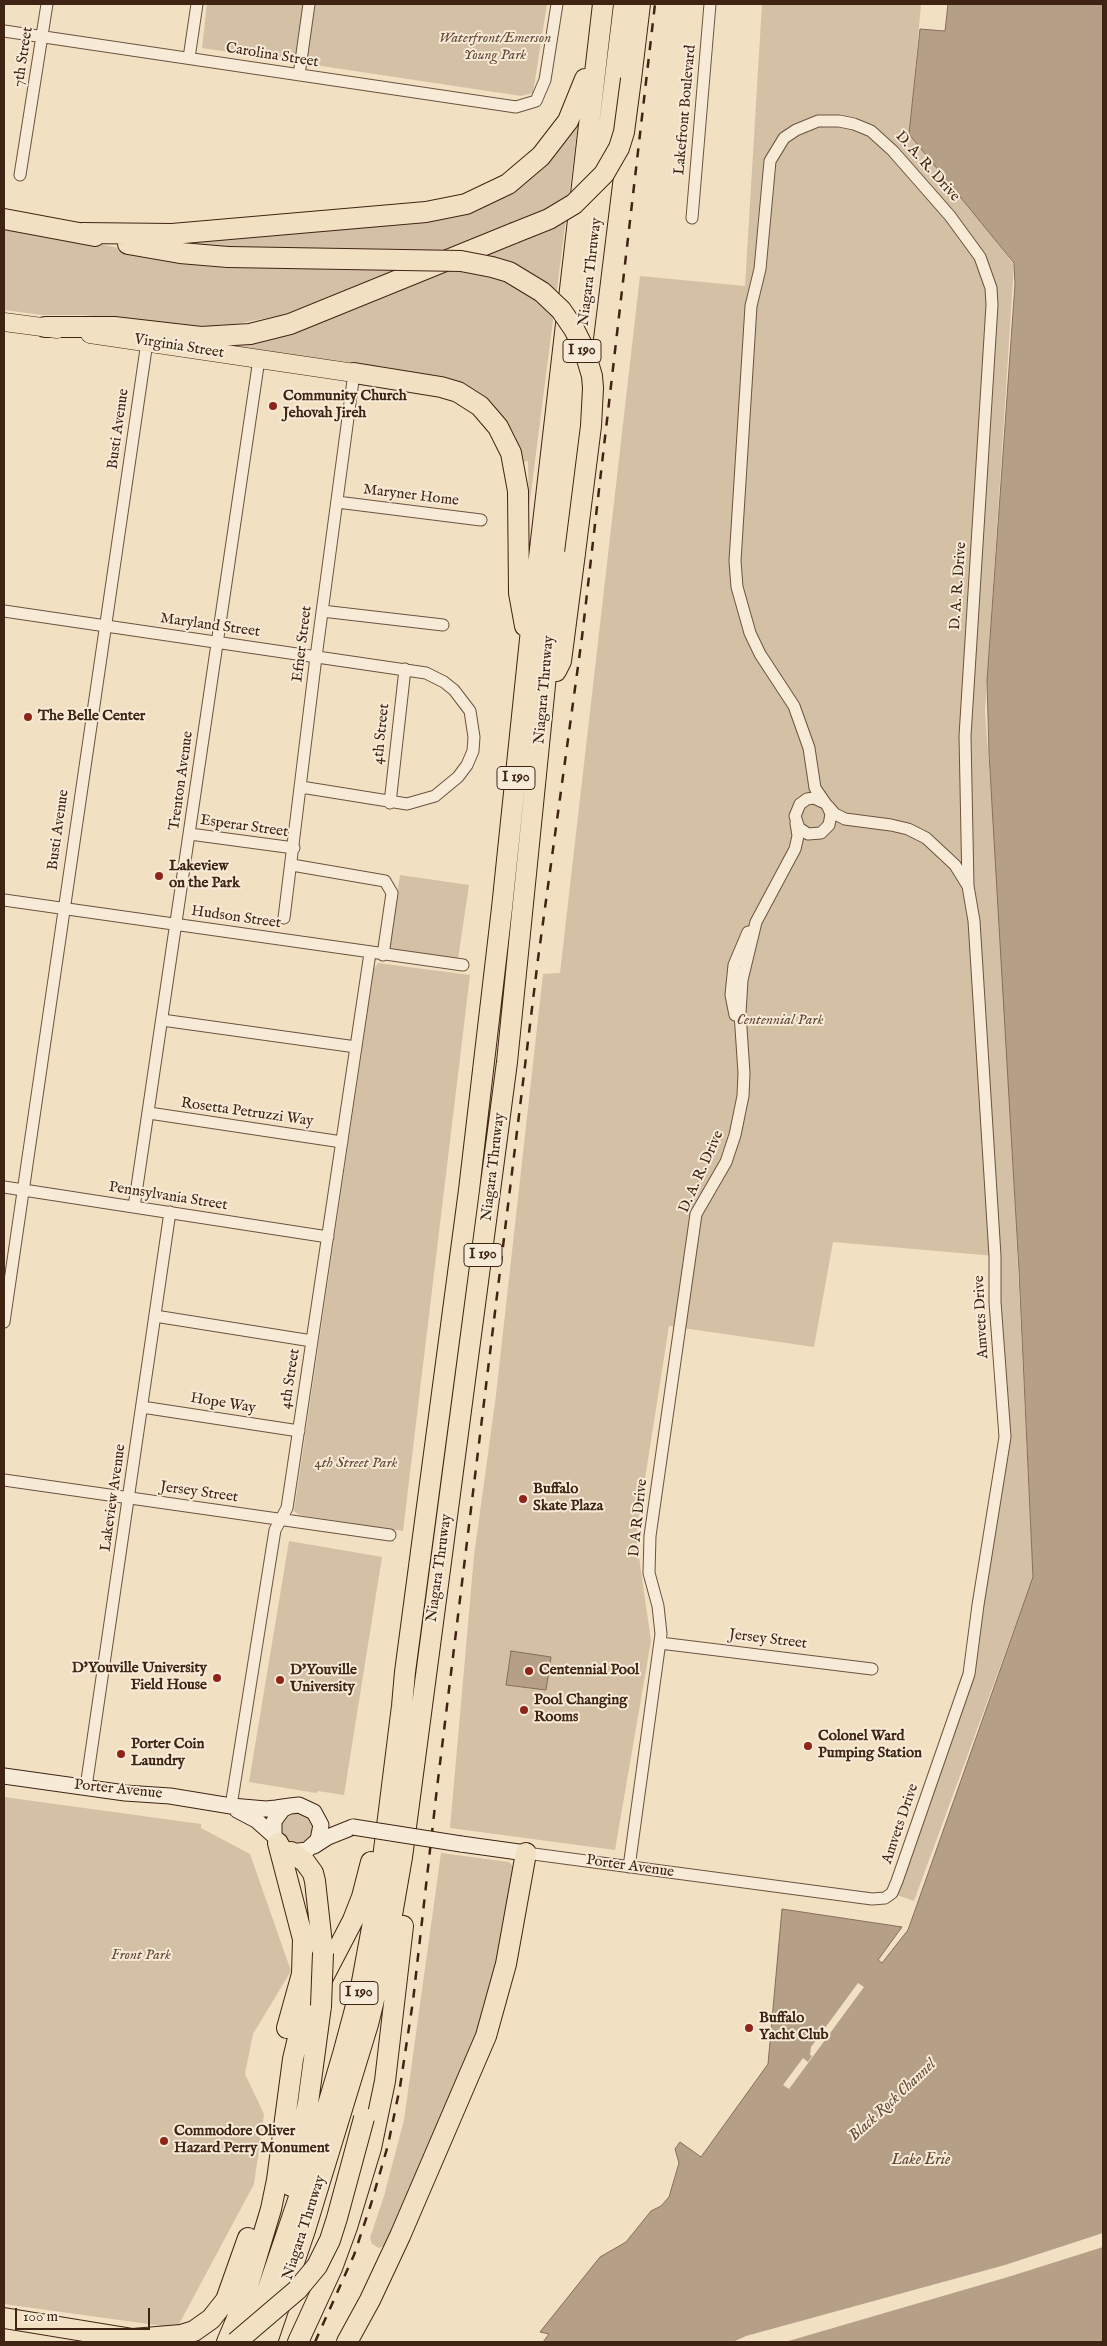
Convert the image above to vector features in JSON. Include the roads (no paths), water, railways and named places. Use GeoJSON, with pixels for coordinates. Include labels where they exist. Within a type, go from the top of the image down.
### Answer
{"type":"FeatureCollection","features":[{"type":"Feature","properties":{"kind":"highway","name":"Niagara Thruway"},"geometry":{"type":"LineString","coordinates":[[249,2342],[327,2110],[361,1987],[379,1890],[405,1672],[469,1190],[603,4]]}},
{"type":"Feature","properties":{"kind":"highway","name":"Niagara Thruway"},"geometry":{"type":"LineString","coordinates":[[267,2342],[308,2221],[368,2024],[385,1954],[402,1857],[507,1062],[566,477],[624,4]]}},
{"type":"Feature","properties":{"kind":"highway"},"geometry":{"type":"LineString","coordinates":[[45,327],[133,328],[201,337],[250,334],[290,324],[563,212],[586,194],[600,179],[619,148],[624,132],[640,4]]}},
{"type":"Feature","properties":{"kind":"highway"},"geometry":{"type":"LineString","coordinates":[[82,233],[172,234],[397,215],[441,211],[481,198],[520,174],[541,156],[562,132],[578,100],[600,30]]}},
{"type":"Feature","properties":{"kind":"highway"},"geometry":{"type":"LineString","coordinates":[[4,219],[180,253],[228,257],[461,261],[509,272],[542,292],[562,310],[574,329],[589,363],[593,388],[561,662],[544,699]]}},
{"type":"Feature","properties":{"kind":"highway"},"geometry":{"type":"LineString","coordinates":[[354,373],[441,387],[458,392],[480,406],[498,427],[511,453],[518,491],[519,593],[529,647]]}},
{"type":"Feature","properties":{"kind":"highway"},"geometry":{"type":"LineString","coordinates":[[227,2342],[241,2309],[266,2224],[276,2180],[293,2059],[298,2038],[315,1993],[347,1933],[364,1889],[374,1842],[393,1703],[405,1672]]}},
{"type":"Feature","properties":{"kind":"highway"},"geometry":{"type":"LineString","coordinates":[[274,2271],[278,2235],[294,2173],[308,2103],[321,2006],[323,1953],[315,1881],[312,1873],[305,1862],[281,1844]]}},
{"type":"Feature","properties":{"kind":"highway"},"geometry":{"type":"LineString","coordinates":[[4,2318],[142,2341],[182,2335],[194,2331],[211,2320],[226,2300],[253,2224],[265,2163],[280,2055],[299,1989],[303,1956],[299,1920],[281,1844]]}},
{"type":"Feature","properties":{"kind":"highway"},"geometry":{"type":"LineString","coordinates":[[348,2342],[400,2236],[486,2036],[506,1964],[526,1853]]}},
{"type":"Feature","properties":{"kind":"highway"},"geometry":{"type":"LineString","coordinates":[[298,2342],[332,2268],[360,2186],[379,2113],[406,1899],[402,1857]]}},
{"type":"Feature","properties":{"kind":"highway"},"geometry":{"type":"LineString","coordinates":[[236,2342],[297,2290],[317,2266],[334,2225],[374,2083],[388,2050]]}},
{"type":"Feature","properties":{"kind":"highway"},"geometry":{"type":"LineString","coordinates":[[197,2342],[210,2336],[230,2319],[240,2303],[250,2276]]}},
{"type":"Feature","properties":{"kind":"main road","name":"Virginia Street"},"geometry":{"type":"LineString","coordinates":[[4,322],[354,373]]}},
{"type":"Feature","properties":{"kind":"street","name":"7th Street"},"geometry":{"type":"LineString","coordinates":[[20,175],[47,4]]}},
{"type":"Feature","properties":{"kind":"street"},"geometry":{"type":"LineString","coordinates":[[189,58],[197,4]]}},
{"type":"Feature","properties":{"kind":"street"},"geometry":{"type":"LineString","coordinates":[[299,75],[308,4]]}},
{"type":"Feature","properties":{"kind":"street","name":"Carolina Street"},"geometry":{"type":"LineString","coordinates":[[4,31],[516,107],[536,101],[545,80],[558,4]]}},
{"type":"Feature","properties":{"kind":"street","name":"Lakefront Boulevard"},"geometry":{"type":"LineString","coordinates":[[692,218],[710,4]]}},
{"type":"Feature","properties":{"kind":"street","name":"D. A. R. Drive"},"geometry":{"type":"LineString","coordinates":[[826,804],[814,788],[810,748],[799,719],[783,687],[760,654],[750,633],[737,587],[735,561],[751,306],[760,269],[770,161],[784,138],[796,130],[818,122],[839,121],[854,124],[871,131],[893,150],[950,216],[980,257],[991,288],[992,305],[965,736],[968,886]]}},
{"type":"Feature","properties":{"kind":"street","name":"Busti Avenue"},"geometry":{"type":"LineString","coordinates":[[4,1322],[147,342]]}},
{"type":"Feature","properties":{"kind":"street","name":"Trenton Avenue"},"geometry":{"type":"LineString","coordinates":[[134,1207],[259,359]]}},
{"type":"Feature","properties":{"kind":"street","name":"Efner Street"},"geometry":{"type":"LineString","coordinates":[[284,918],[316,657],[354,373]]}},
{"type":"Feature","properties":{"kind":"street","name":"Maryner Home"},"geometry":{"type":"LineString","coordinates":[[337,502],[481,520]]}},
{"type":"Feature","properties":{"kind":"street","name":"Maryland Street"},"geometry":{"type":"LineString","coordinates":[[4,611],[426,673],[444,682],[462,699],[470,711],[474,723],[473,751],[467,765],[458,776],[437,794],[420,802],[407,804],[390,803],[300,788]]}},
{"type":"Feature","properties":{"kind":"street"},"geometry":{"type":"LineString","coordinates":[[322,611],[443,624]]}},
{"type":"Feature","properties":{"kind":"street","name":"4th Street"},"geometry":{"type":"LineString","coordinates":[[390,803],[409,670]]}},
{"type":"Feature","properties":{"kind":"street"},"geometry":{"type":"LineString","coordinates":[[813,782],[810,792],[796,810],[795,819],[799,828],[813,834],[823,832],[831,820],[826,804]]}},
{"type":"Feature","properties":{"kind":"street"},"geometry":{"type":"LineString","coordinates":[[800,804],[807,799],[814,798],[826,804],[835,814],[845,819]]}},
{"type":"Feature","properties":{"kind":"street","name":"D. A. R. Drive"},"geometry":{"type":"LineString","coordinates":[[694,1231],[696,1214],[726,1162],[741,1113],[744,1073],[741,1036],[742,980],[756,922],[795,850],[798,836],[795,819]]}},
{"type":"Feature","properties":{"kind":"street","name":"D. A. R. Drive"},"geometry":{"type":"LineString","coordinates":[[795,850],[807,840],[845,819]]}},
{"type":"Feature","properties":{"kind":"street","name":"Amvets Drive"},"geometry":{"type":"LineString","coordinates":[[845,819],[891,825],[908,829],[926,838],[955,865],[968,886],[974,921],[995,1256],[995,1302],[1005,1437],[969,1674],[897,1881]]}},
{"type":"Feature","properties":{"kind":"street","name":"Esperar Street"},"geometry":{"type":"LineString","coordinates":[[190,834],[294,848]]}},
{"type":"Feature","properties":{"kind":"street"},"geometry":{"type":"LineString","coordinates":[[292,865],[385,881],[390,886],[392,900],[384,955]]}},
{"type":"Feature","properties":{"kind":"street","name":"Hudson Street"},"geometry":{"type":"LineString","coordinates":[[4,900],[463,965]]}},
{"type":"Feature","properties":{"kind":"street","name":"4th Street"},"geometry":{"type":"LineString","coordinates":[[231,1806],[275,1530],[287,1508],[370,953]]}},
{"type":"Feature","properties":{"kind":"street"},"geometry":{"type":"LineString","coordinates":[[162,1020],[356,1047]]}},
{"type":"Feature","properties":{"kind":"street","name":"Rosetta Petruzzi Way"},"geometry":{"type":"LineString","coordinates":[[149,1113],[342,1142]]}},
{"type":"Feature","properties":{"kind":"street","name":"Pennsylvania Street"},"geometry":{"type":"LineString","coordinates":[[4,1187],[328,1237]]}},
{"type":"Feature","properties":{"kind":"street","name":"Lakeview Avenue"},"geometry":{"type":"LineString","coordinates":[[86,1787],[130,1498],[170,1212]]}},
{"type":"Feature","properties":{"kind":"street","name":"D A R Drive"},"geometry":{"type":"LineString","coordinates":[[629,1867],[660,1643],[660,1623],[649,1573],[649,1546],[694,1231]]}},
{"type":"Feature","properties":{"kind":"street"},"geometry":{"type":"LineString","coordinates":[[155,1316],[312,1340]]}},
{"type":"Feature","properties":{"kind":"street","name":"Hope Way"},"geometry":{"type":"LineString","coordinates":[[142,1407],[299,1431]]}},
{"type":"Feature","properties":{"kind":"street","name":"Jersey Street"},"geometry":{"type":"LineString","coordinates":[[4,1480],[390,1536]]}},
{"type":"Feature","properties":{"kind":"street","name":"Jersey Street"},"geometry":{"type":"LineString","coordinates":[[660,1643],[671,1642],[872,1668]]}},
{"type":"Feature","properties":{"kind":"street","name":"Porter Avenue"},"geometry":{"type":"LineString","coordinates":[[4,1776],[170,1796],[231,1806],[266,1809],[290,1806],[307,1807],[326,1821],[353,1827],[460,1844],[872,1899],[890,1896],[897,1881]]}},
{"type":"Feature","properties":{"kind":"street","name":"Porter Avenue"},"geometry":{"type":"LineString","coordinates":[[231,1806],[256,1820],[281,1844]]}},
{"type":"Feature","properties":{"kind":"street"},"geometry":{"type":"LineString","coordinates":[[290,1806],[278,1814],[274,1821],[281,1844],[299,1852],[353,1827]]}},
{"type":"Feature","properties":{"kind":"street"},"geometry":{"type":"LineString","coordinates":[[314,1812],[321,1825],[318,1840],[314,1846]]}},
{"type":"Feature","properties":{"kind":"water","name":"Lake Erie"},"geometry":{"type":"Polygon","coordinates":[[[948,4],[1103,4],[1103,2342],[543,2342],[549,2334],[540,2332],[600,2257],[626,2242],[651,2211],[661,2206],[669,2197],[679,2163],[675,2149],[680,2142],[701,2157],[768,2064],[782,1909],[902,1927],[878,1960],[882,1963],[908,1930],[1033,1577],[1019,1270],[989,753],[987,681],[1015,284],[1014,263],[909,134],[920,29],[945,31],[948,4]]]}},
{"type":"Feature","properties":{"kind":"water","name":"Centennial Pool"},"geometry":{"type":"Polygon","coordinates":[[[511,1651],[551,1657],[546,1690],[506,1685],[511,1651]]]}},
{"type":"Feature","properties":{"kind":"railway"},"geometry":{"type":"LineString","coordinates":[[315,2342],[354,2255],[388,2145],[400,2087],[413,2001],[437,1788],[538,959],[582,637],[655,4]]}},
{"type":"Feature","properties":{"kind":"place","name":"Community Church Jehovah Jireh"},"geometry":{"type":"Point","coordinates":[273,406]}},
{"type":"Feature","properties":{"kind":"place","name":"The Belle Center"},"geometry":{"type":"Point","coordinates":[28,717]}},
{"type":"Feature","properties":{"kind":"place","name":"Lakeview on the Park"},"geometry":{"type":"Point","coordinates":[159,876]}},
{"type":"Feature","properties":{"kind":"place","name":"Buffalo Skate Plaza"},"geometry":{"type":"Point","coordinates":[523,1499]}},
{"type":"Feature","properties":{"kind":"place","name":"Centennial Pool"},"geometry":{"type":"Point","coordinates":[529,1671]}},
{"type":"Feature","properties":{"kind":"place","name":"D'Youville University Field House"},"geometry":{"type":"Point","coordinates":[217,1678]}},
{"type":"Feature","properties":{"kind":"place","name":"D'Youville University"},"geometry":{"type":"Point","coordinates":[280,1680]}},
{"type":"Feature","properties":{"kind":"place","name":"Pool Changing Rooms"},"geometry":{"type":"Point","coordinates":[524,1710]}},
{"type":"Feature","properties":{"kind":"place","name":"Colonel Ward Pumping Station"},"geometry":{"type":"Point","coordinates":[808,1746]}},
{"type":"Feature","properties":{"kind":"place","name":"Porter Coin Laundry"},"geometry":{"type":"Point","coordinates":[121,1754]}},
{"type":"Feature","properties":{"kind":"place","name":"Buffalo Yacht Club"},"geometry":{"type":"Point","coordinates":[749,2028]}},
{"type":"Feature","properties":{"kind":"place","name":"Commodore Oliver Hazard Perry Monument"},"geometry":{"type":"Point","coordinates":[164,2141]}},
{"type":"Feature","properties":{"kind":"park label","name":"Waterfront/Emerson Young Park"},"geometry":{"type":"Point","coordinates":[495,48]}},
{"type":"Feature","properties":{"kind":"park label","name":"Centennial Park"},"geometry":{"type":"Point","coordinates":[780,1021]}},
{"type":"Feature","properties":{"kind":"park label","name":"4th Street Park"},"geometry":{"type":"Point","coordinates":[356,1464]}},
{"type":"Feature","properties":{"kind":"park label","name":"Front Park"},"geometry":{"type":"Point","coordinates":[141,1956]}},
{"type":"Feature","properties":{"kind":"water label","name":"Black Rock Channel"},"geometry":{"type":"Point","coordinates":[893,2101]}}]}
